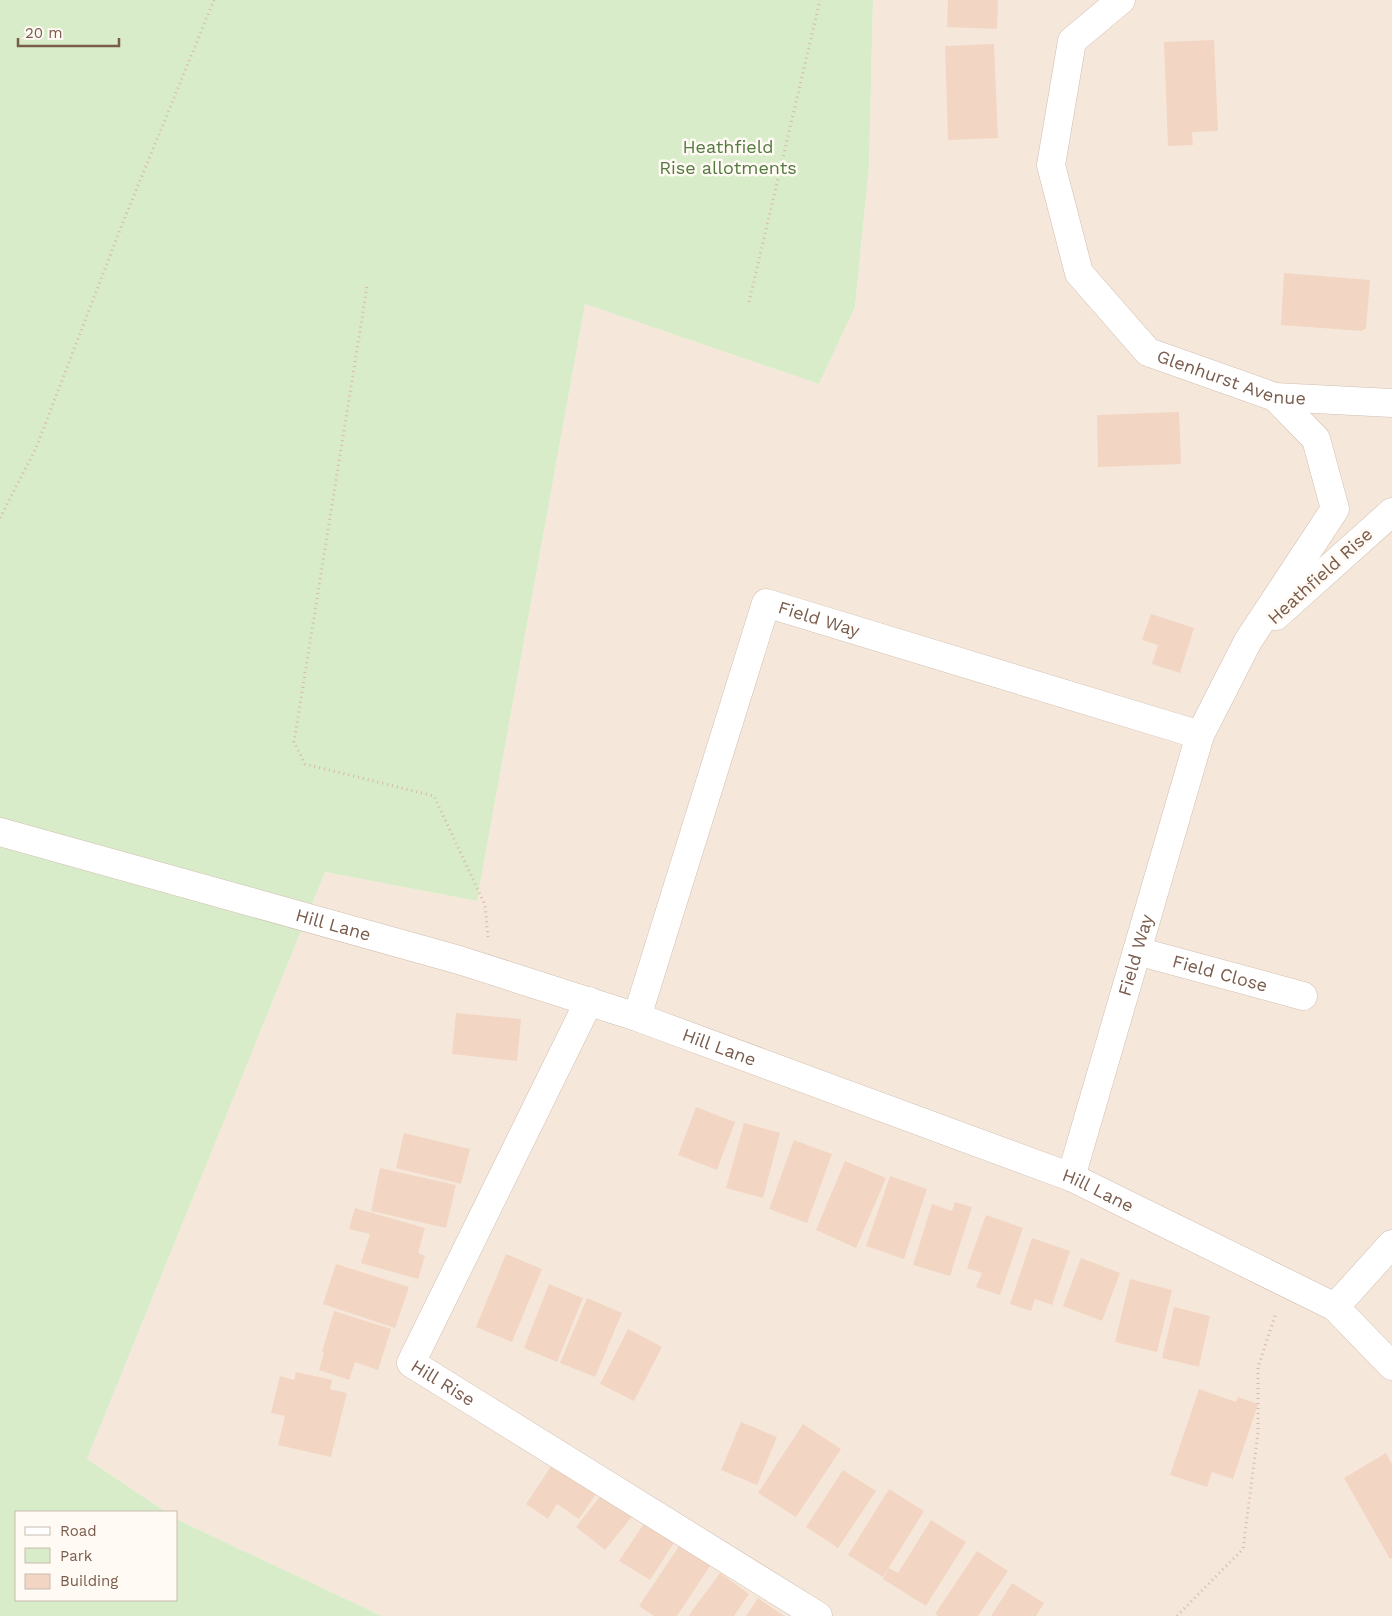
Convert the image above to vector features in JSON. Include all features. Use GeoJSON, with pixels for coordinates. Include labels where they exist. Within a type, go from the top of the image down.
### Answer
{"type":"FeatureCollection","features":[{"type":"Feature","properties":{"kind":"street","name":"Glenhurst Avenue"},"geometry":{"type":"LineString","coordinates":[[1121,0],[1072,41],[1051,164],[1079,273],[1148,352],[1275,397],[1392,403]]}},
{"type":"Feature","properties":{"kind":"street","name":"Field Way"},"geometry":{"type":"LineString","coordinates":[[1071,1177],[1200,735],[1248,641],[1334,509],[1316,439],[1275,397]]}},
{"type":"Feature","properties":{"kind":"street","name":"Heathfield Rise"},"geometry":{"type":"LineString","coordinates":[[1248,641],[1392,512]]}},
{"type":"Feature","properties":{"kind":"street","name":"Field Way"},"geometry":{"type":"LineString","coordinates":[[637,1018],[766,603],[1200,735]]}},
{"type":"Feature","properties":{"kind":"street","name":"Hill Lane"},"geometry":{"type":"LineString","coordinates":[[0,832],[459,960],[637,1018],[1071,1177],[1335,1307],[1392,1366]]}},
{"type":"Feature","properties":{"kind":"street","name":"Field Close"},"geometry":{"type":"LineString","coordinates":[[1137,952],[1303,996]]}},
{"type":"Feature","properties":{"kind":"street","name":"Hill Rise"},"geometry":{"type":"LineString","coordinates":[[589,1002],[411,1363],[818,1616]]}},
{"type":"Feature","properties":{"kind":"street"},"geometry":{"type":"LineString","coordinates":[[1335,1307],[1392,1244]]}},
{"type":"Feature","properties":{"kind":"path"},"geometry":{"type":"LineString","coordinates":[[0,518],[36,448],[121,227],[214,0]]}},
{"type":"Feature","properties":{"kind":"path"},"geometry":{"type":"LineString","coordinates":[[749,302],[820,0]]}},
{"type":"Feature","properties":{"kind":"path"},"geometry":{"type":"LineString","coordinates":[[367,287],[294,742],[305,764],[434,796],[485,905],[490,970]]}},
{"type":"Feature","properties":{"kind":"path"},"geometry":{"type":"LineString","coordinates":[[1177,1616],[1243,1549],[1258,1433],[1258,1367],[1276,1311],[1288,1284]]}},
{"type":"Feature","properties":{"kind":"shaded area"},"geometry":{"type":"Polygon","coordinates":[[[873,0],[1392,0],[1392,1616],[382,1616],[178,1520],[178,1511],[165,1511],[87,1459],[325,872],[477,901],[585,304],[819,384],[855,307],[869,167],[873,0]]]}},
{"type":"Feature","properties":{"kind":"green space","name":"Heathfield Rise allotments"},"geometry":{"type":"Polygon","coordinates":[[[0,0],[873,0],[869,167],[855,307],[819,384],[585,304],[477,901],[325,872],[87,1459],[165,1511],[15,1511],[15,1601],[178,1601],[178,1520],[382,1616],[0,1616],[0,0]]]}},
{"type":"Feature","properties":{"kind":"building"},"geometry":{"type":"Polygon","coordinates":[[[948,0],[998,0],[997,29],[947,27],[948,0]]]}},
{"type":"Feature","properties":{"kind":"building"},"geometry":{"type":"Polygon","coordinates":[[[1214,40],[1218,131],[1192,132],[1193,145],[1168,146],[1164,42],[1214,40]]]}},
{"type":"Feature","properties":{"kind":"building"},"geometry":{"type":"Polygon","coordinates":[[[994,44],[998,138],[948,140],[945,46],[994,44]]]}},
{"type":"Feature","properties":{"kind":"building"},"geometry":{"type":"Polygon","coordinates":[[[1284,273],[1370,280],[1366,329],[1363,329],[1363,331],[1281,325],[1284,273]]]}},
{"type":"Feature","properties":{"kind":"building"},"geometry":{"type":"Polygon","coordinates":[[[1179,412],[1181,464],[1098,467],[1097,415],[1179,412]]]}},
{"type":"Feature","properties":{"kind":"building"},"geometry":{"type":"Polygon","coordinates":[[[1151,614],[1194,628],[1180,673],[1152,664],[1158,645],[1142,640],[1151,614]]]}},
{"type":"Feature","properties":{"kind":"building"},"geometry":{"type":"Polygon","coordinates":[[[456,1013],[521,1019],[517,1061],[452,1054],[456,1013]]]}},
{"type":"Feature","properties":{"kind":"building"},"geometry":{"type":"Polygon","coordinates":[[[696,1107],[735,1122],[717,1170],[678,1155],[696,1107]]]}},
{"type":"Feature","properties":{"kind":"building"},"geometry":{"type":"Polygon","coordinates":[[[744,1123],[780,1133],[763,1198],[726,1188],[744,1123]]]}},
{"type":"Feature","properties":{"kind":"building"},"geometry":{"type":"Polygon","coordinates":[[[404,1133],[470,1149],[461,1184],[396,1168],[404,1133]]]}},
{"type":"Feature","properties":{"kind":"building"},"geometry":{"type":"Polygon","coordinates":[[[794,1140],[832,1154],[807,1223],[769,1209],[794,1140]]]}},
{"type":"Feature","properties":{"kind":"building"},"geometry":{"type":"Polygon","coordinates":[[[845,1161],[886,1178],[856,1248],[816,1230],[845,1161]]]}},
{"type":"Feature","properties":{"kind":"building"},"geometry":{"type":"Polygon","coordinates":[[[380,1168],[456,1185],[446,1228],[371,1211],[380,1168]]]}},
{"type":"Feature","properties":{"kind":"building"},"geometry":{"type":"Polygon","coordinates":[[[890,1176],[927,1189],[904,1259],[866,1246],[890,1176]]]}},
{"type":"Feature","properties":{"kind":"building"},"geometry":{"type":"Polygon","coordinates":[[[955,1202],[972,1207],[950,1276],[913,1265],[932,1204],[952,1211],[955,1202]]]}},
{"type":"Feature","properties":{"kind":"building"},"geometry":{"type":"Polygon","coordinates":[[[355,1208],[425,1228],[418,1253],[425,1256],[418,1279],[361,1263],[370,1234],[349,1229],[355,1208]]]}},
{"type":"Feature","properties":{"kind":"building"},"geometry":{"type":"Polygon","coordinates":[[[986,1215],[1023,1228],[1000,1295],[976,1287],[982,1273],[967,1268],[986,1215]]]}},
{"type":"Feature","properties":{"kind":"building"},"geometry":{"type":"Polygon","coordinates":[[[1032,1238],[1070,1251],[1052,1305],[1035,1299],[1031,1311],[1010,1304],[1032,1238]]]}},
{"type":"Feature","properties":{"kind":"building"},"geometry":{"type":"Polygon","coordinates":[[[506,1254],[542,1269],[512,1342],[476,1327],[506,1254]]]}},
{"type":"Feature","properties":{"kind":"building"},"geometry":{"type":"Polygon","coordinates":[[[1081,1258],[1120,1273],[1102,1321],[1063,1306],[1081,1258]]]}},
{"type":"Feature","properties":{"kind":"building"},"geometry":{"type":"Polygon","coordinates":[[[336,1264],[409,1287],[395,1328],[323,1304],[336,1264]]]}},
{"type":"Feature","properties":{"kind":"building"},"geometry":{"type":"Polygon","coordinates":[[[1130,1279],[1172,1290],[1157,1352],[1115,1342],[1130,1279]]]}},
{"type":"Feature","properties":{"kind":"building"},"geometry":{"type":"Polygon","coordinates":[[[549,1284],[583,1298],[557,1362],[524,1348],[549,1284]]]}},
{"type":"Feature","properties":{"kind":"building"},"geometry":{"type":"Polygon","coordinates":[[[587,1298],[622,1313],[595,1377],[560,1363],[587,1298]]]}},
{"type":"Feature","properties":{"kind":"building"},"geometry":{"type":"Polygon","coordinates":[[[1174,1307],[1210,1316],[1199,1367],[1162,1358],[1174,1307]]]}},
{"type":"Feature","properties":{"kind":"building"},"geometry":{"type":"Polygon","coordinates":[[[334,1311],[391,1329],[378,1370],[355,1362],[349,1380],[319,1370],[324,1353],[322,1352],[334,1311]]]}},
{"type":"Feature","properties":{"kind":"building"},"geometry":{"type":"Polygon","coordinates":[[[628,1329],[662,1347],[634,1401],[600,1384],[628,1329]]]}},
{"type":"Feature","properties":{"kind":"building"},"geometry":{"type":"Polygon","coordinates":[[[296,1372],[332,1380],[330,1389],[347,1393],[331,1457],[278,1445],[285,1416],[271,1413],[280,1376],[294,1380],[296,1372]]]}},
{"type":"Feature","properties":{"kind":"building"},"geometry":{"type":"Polygon","coordinates":[[[1199,1389],[1236,1402],[1238,1397],[1258,1404],[1233,1479],[1212,1472],[1207,1487],[1170,1475],[1199,1389]]]}},
{"type":"Feature","properties":{"kind":"building"},"geometry":{"type":"Polygon","coordinates":[[[741,1422],[777,1437],[757,1485],[721,1470],[741,1422]]]}},
{"type":"Feature","properties":{"kind":"building"},"geometry":{"type":"Polygon","coordinates":[[[803,1424],[841,1449],[796,1517],[758,1493],[803,1424]]]}},
{"type":"Feature","properties":{"kind":"building"},"geometry":{"type":"Polygon","coordinates":[[[1386,1453],[1392,1464],[1392,1558],[1390,1559],[1344,1478],[1386,1453]]]}},
{"type":"Feature","properties":{"kind":"building"},"geometry":{"type":"Polygon","coordinates":[[[556,1459],[600,1488],[579,1519],[557,1504],[548,1519],[526,1504],[556,1459]]]}},
{"type":"Feature","properties":{"kind":"building"},"geometry":{"type":"Polygon","coordinates":[[[843,1470],[876,1491],[838,1548],[806,1527],[843,1470]]]}},
{"type":"Feature","properties":{"kind":"building"},"geometry":{"type":"Polygon","coordinates":[[[889,1489],[924,1511],[883,1577],[848,1555],[889,1489]]]}},
{"type":"Feature","properties":{"kind":"building"},"geometry":{"type":"Polygon","coordinates":[[[605,1490],[634,1514],[605,1550],[576,1527],[605,1490]]]}},
{"type":"Feature","properties":{"kind":"building"},"geometry":{"type":"Polygon","coordinates":[[[647,1519],[677,1538],[650,1580],[619,1561],[647,1519]]]}},
{"type":"Feature","properties":{"kind":"building"},"geometry":{"type":"Polygon","coordinates":[[[931,1520],[966,1542],[926,1606],[883,1579],[889,1568],[898,1573],[931,1520]]]}},
{"type":"Feature","properties":{"kind":"building"},"geometry":{"type":"Polygon","coordinates":[[[681,1543],[712,1563],[677,1616],[654,1616],[639,1606],[681,1543]]]}},
{"type":"Feature","properties":{"kind":"building"},"geometry":{"type":"Polygon","coordinates":[[[977,1551],[1008,1571],[978,1616],[938,1616],[935,1614],[977,1551]]]}},
{"type":"Feature","properties":{"kind":"building"},"geometry":{"type":"Polygon","coordinates":[[[720,1573],[749,1594],[734,1616],[689,1615],[720,1573]]]}},
{"type":"Feature","properties":{"kind":"building"},"geometry":{"type":"Polygon","coordinates":[[[1012,1583],[1044,1603],[1036,1616],[991,1616],[1012,1583]]]}},
{"type":"Feature","properties":{"kind":"building"},"geometry":{"type":"Polygon","coordinates":[[[758,1598],[784,1616],[746,1616],[758,1598]]]}}]}
